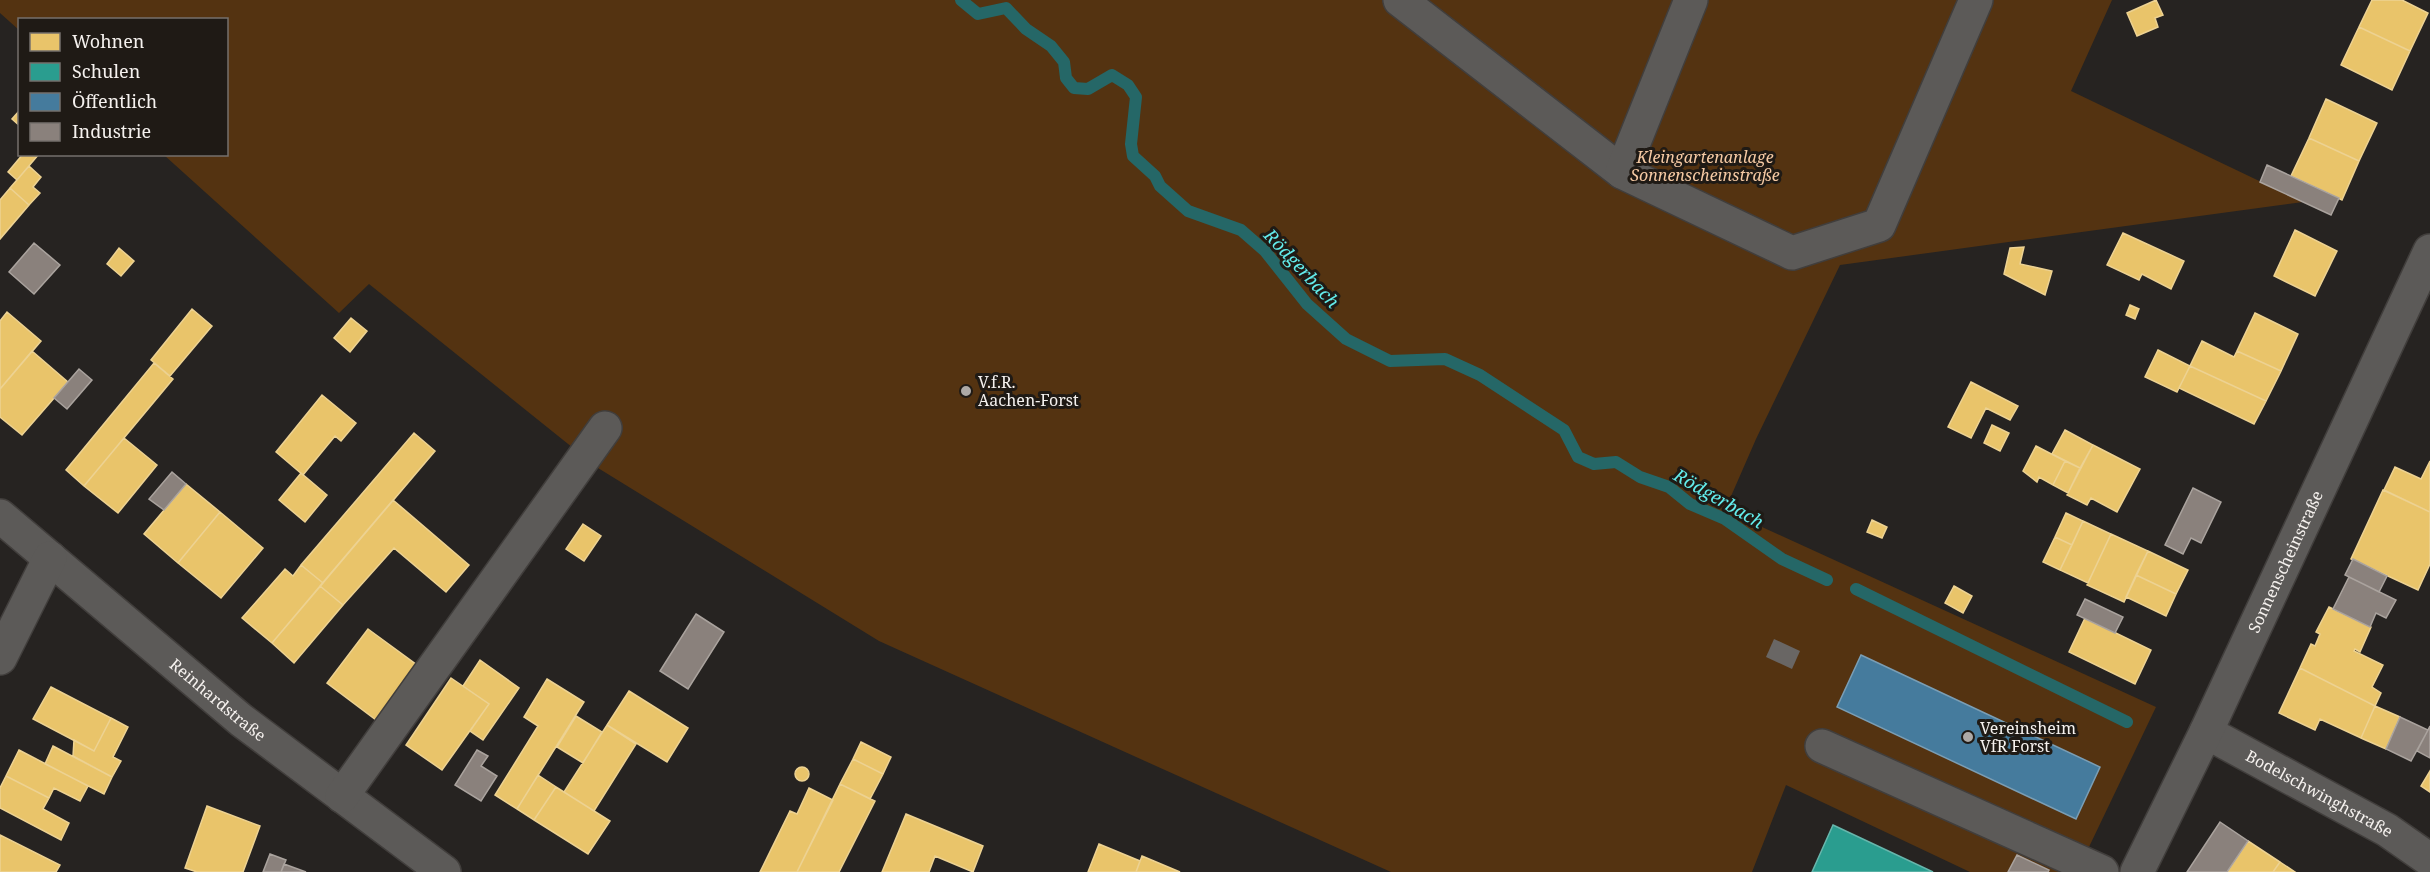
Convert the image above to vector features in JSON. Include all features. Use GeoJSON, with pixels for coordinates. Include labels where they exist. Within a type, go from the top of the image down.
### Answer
{"type":"FeatureCollection","features":[{"type":"Feature","properties":{"kind":"street"},"geometry":{"type":"LineString","coordinates":[[1400,0],[1622,172],[1792,253],[1879,225],[1976,0]]}},
{"type":"Feature","properties":{"kind":"street"},"geometry":{"type":"LineString","coordinates":[[1622,172],[1691,0]]}},
{"type":"Feature","properties":{"kind":"street","name":"Sonnenscheinstraße"},"geometry":{"type":"LineString","coordinates":[[2137,872],[2206,732],[2430,252]]}},
{"type":"Feature","properties":{"kind":"street"},"geometry":{"type":"LineString","coordinates":[[342,796],[605,428]]}},
{"type":"Feature","properties":{"kind":"street","name":"Reinhardstraße"},"geometry":{"type":"LineString","coordinates":[[0,516],[241,720],[444,872]]}},
{"type":"Feature","properties":{"kind":"street"},"geometry":{"type":"LineString","coordinates":[[0,658],[50,558]]}},
{"type":"Feature","properties":{"kind":"street","name":"Bodelschwinghstraße"},"geometry":{"type":"LineString","coordinates":[[2206,732],[2387,830],[2430,860]]}},
{"type":"Feature","properties":{"kind":"street"},"geometry":{"type":"LineString","coordinates":[[1822,746],[2102,872]]}},
{"type":"Feature","properties":{"kind":"green space","name":"V.f.R. Aachen-Forst"},"geometry":{"type":"Polygon","coordinates":[[[0,0],[2112,0],[2071,91],[2303,202],[1840,265],[1756,439],[1725,510],[2156,707],[2077,872],[1970,872],[1786,785],[1752,872],[1391,872],[879,641],[598,468],[369,284],[339,313],[165,156],[228,156],[228,18],[18,18],[18,29],[0,13],[0,0]]]}},
{"type":"Feature","properties":{"kind":"building: Wohnen"},"geometry":{"type":"Polygon","coordinates":[[[2156,0],[2163,15],[2155,18],[2158,27],[2137,36],[2127,13],[2156,0]]]}},
{"type":"Feature","properties":{"kind":"building: Wohnen"},"geometry":{"type":"Polygon","coordinates":[[[2372,0],[2402,0],[2428,13],[2410,51],[2359,27],[2372,0]]]}},
{"type":"Feature","properties":{"kind":"building: Wohnen"},"geometry":{"type":"Polygon","coordinates":[[[2359,27],[2410,51],[2392,90],[2341,65],[2359,27]]]}},
{"type":"Feature","properties":{"kind":"building: Wohnen"},"geometry":{"type":"Polygon","coordinates":[[[2326,99],[2377,123],[2359,161],[2309,138],[2326,99]]]}},
{"type":"Feature","properties":{"kind":"building: Wohnen"},"geometry":{"type":"Polygon","coordinates":[[[18,112],[18,124],[12,119],[18,112]]]}},
{"type":"Feature","properties":{"kind":"building: Wohnen"},"geometry":{"type":"Polygon","coordinates":[[[2309,138],[2359,161],[2342,200],[2291,176],[2309,138]]]}},
{"type":"Feature","properties":{"kind":"building: Wohnen"},"geometry":{"type":"Polygon","coordinates":[[[21,156],[37,156],[17,180],[8,172],[21,156]]]}},
{"type":"Feature","properties":{"kind":"building: Wohnen"},"geometry":{"type":"Polygon","coordinates":[[[29,166],[41,177],[33,187],[40,193],[29,205],[10,188],[29,166]]]}},
{"type":"Feature","properties":{"kind":"building: Wohnen"},"geometry":{"type":"Polygon","coordinates":[[[10,188],[29,205],[0,239],[0,200],[10,188]]]}},
{"type":"Feature","properties":{"kind":"building: Wohnen"},"geometry":{"type":"Polygon","coordinates":[[[2295,230],[2337,251],[2315,296],[2274,276],[2295,230]]]}},
{"type":"Feature","properties":{"kind":"building: Wohnen"},"geometry":{"type":"Polygon","coordinates":[[[2123,233],[2184,261],[2171,289],[2142,274],[2139,280],[2107,265],[2123,233]]]}},
{"type":"Feature","properties":{"kind":"building: Wohnen"},"geometry":{"type":"Polygon","coordinates":[[[2024,247],[2020,264],[2052,271],[2045,295],[2004,274],[2010,248],[2024,247]]]}},
{"type":"Feature","properties":{"kind":"building: Wohnen"},"geometry":{"type":"Polygon","coordinates":[[[119,248],[134,261],[121,276],[107,264],[119,248]]]}},
{"type":"Feature","properties":{"kind":"building: Wohnen"},"geometry":{"type":"Polygon","coordinates":[[[2130,305],[2139,309],[2135,319],[2126,315],[2130,305]]]}},
{"type":"Feature","properties":{"kind":"building: Wohnen"},"geometry":{"type":"Polygon","coordinates":[[[192,309],[212,326],[170,376],[151,360],[192,309]]]}},
{"type":"Feature","properties":{"kind":"building: Wohnen"},"geometry":{"type":"Polygon","coordinates":[[[7,312],[41,341],[0,389],[0,321],[7,312]]]}},
{"type":"Feature","properties":{"kind":"building: Wohnen"},"geometry":{"type":"Polygon","coordinates":[[[2255,313],[2298,334],[2281,371],[2237,351],[2255,313]]]}},
{"type":"Feature","properties":{"kind":"building: Wohnen"},"geometry":{"type":"Polygon","coordinates":[[[351,318],[367,331],[350,352],[334,338],[351,318]]]}},
{"type":"Feature","properties":{"kind":"building: Wohnen"},"geometry":{"type":"Polygon","coordinates":[[[2202,341],[2234,357],[2237,351],[2281,371],[2266,401],[2190,366],[2202,341]]]}},
{"type":"Feature","properties":{"kind":"building: Wohnen"},"geometry":{"type":"Polygon","coordinates":[[[2158,350],[2190,366],[2177,392],[2145,377],[2158,350]]]}},
{"type":"Feature","properties":{"kind":"building: Wohnen"},"geometry":{"type":"Polygon","coordinates":[[[32,351],[68,382],[22,435],[0,417],[0,389],[32,351]]]}},
{"type":"Feature","properties":{"kind":"building: Wohnen"},"geometry":{"type":"Polygon","coordinates":[[[154,363],[173,379],[84,486],[66,470],[154,363]]]}},
{"type":"Feature","properties":{"kind":"building: Wohnen"},"geometry":{"type":"Polygon","coordinates":[[[2190,366],[2266,401],[2254,424],[2179,388],[2190,366]]]}},
{"type":"Feature","properties":{"kind":"building: Wohnen"},"geometry":{"type":"Polygon","coordinates":[[[1971,382],[2018,406],[2010,420],[1986,408],[1971,438],[1948,427],[1971,382]]]}},
{"type":"Feature","properties":{"kind":"building: Wohnen"},"geometry":{"type":"Polygon","coordinates":[[[322,395],[356,423],[341,441],[335,436],[303,475],[276,452],[322,395]]]}},
{"type":"Feature","properties":{"kind":"building: Wohnen"},"geometry":{"type":"Polygon","coordinates":[[[1992,425],[2009,433],[2000,451],[1984,443],[1992,425]]]}},
{"type":"Feature","properties":{"kind":"building: Wohnen"},"geometry":{"type":"Polygon","coordinates":[[[2065,430],[2093,445],[2080,468],[2052,454],[2065,430]]]}},
{"type":"Feature","properties":{"kind":"building: Wohnen"},"geometry":{"type":"Polygon","coordinates":[[[414,433],[435,451],[323,583],[301,565],[414,433]]]}},
{"type":"Feature","properties":{"kind":"building: Wohnen"},"geometry":{"type":"Polygon","coordinates":[[[124,438],[157,465],[118,513],[84,486],[124,438]]]}},
{"type":"Feature","properties":{"kind":"building: Wohnen"},"geometry":{"type":"Polygon","coordinates":[[[2093,445],[2140,469],[2117,512],[2091,498],[2087,505],[2067,495],[2093,445]]]}},
{"type":"Feature","properties":{"kind":"building: Wohnen"},"geometry":{"type":"Polygon","coordinates":[[[2036,446],[2065,461],[2053,485],[2039,477],[2037,482],[2023,471],[2036,446]]]}},
{"type":"Feature","properties":{"kind":"building: Wohnen"},"geometry":{"type":"Polygon","coordinates":[[[2065,461],[2080,468],[2068,493],[2053,485],[2065,461]]]}},
{"type":"Feature","properties":{"kind":"building: Wohnen"},"geometry":{"type":"Polygon","coordinates":[[[2430,461],[2430,512],[2384,490],[2395,467],[2421,479],[2430,461]]]}},
{"type":"Feature","properties":{"kind":"building: Wohnen"},"geometry":{"type":"Polygon","coordinates":[[[301,473],[327,495],[305,522],[279,500],[301,473]]]}},
{"type":"Feature","properties":{"kind":"building: Wohnen"},"geometry":{"type":"Polygon","coordinates":[[[186,484],[220,512],[178,563],[144,534],[186,484]]]}},
{"type":"Feature","properties":{"kind":"building: Wohnen"},"geometry":{"type":"Polygon","coordinates":[[[2383,490],[2430,512],[2430,564],[2418,590],[2351,559],[2383,490]]]}},
{"type":"Feature","properties":{"kind":"building: Wohnen"},"geometry":{"type":"Polygon","coordinates":[[[393,500],[469,565],[446,592],[394,548],[343,605],[320,586],[393,500]]]}},
{"type":"Feature","properties":{"kind":"building: Wohnen"},"geometry":{"type":"Polygon","coordinates":[[[220,512],[263,548],[221,598],[178,563],[220,512]]]}},
{"type":"Feature","properties":{"kind":"building: Wohnen"},"geometry":{"type":"Polygon","coordinates":[[[2066,513],[2083,521],[2072,545],[2055,537],[2066,513]]]}},
{"type":"Feature","properties":{"kind":"building: Wohnen"},"geometry":{"type":"Polygon","coordinates":[[[1872,520],[1887,527],[1882,538],[1867,532],[1872,520]]]}},
{"type":"Feature","properties":{"kind":"building: Wohnen"},"geometry":{"type":"Polygon","coordinates":[[[2083,521],[2111,534],[2088,583],[2060,570],[2083,521]]]}},
{"type":"Feature","properties":{"kind":"building: Wohnen"},"geometry":{"type":"Polygon","coordinates":[[[583,524],[601,536],[584,561],[566,549],[583,524]]]}},
{"type":"Feature","properties":{"kind":"building: Wohnen"},"geometry":{"type":"Polygon","coordinates":[[[2111,534],[2148,551],[2124,602],[2087,585],[2111,534]]]}},
{"type":"Feature","properties":{"kind":"building: Wohnen"},"geometry":{"type":"Polygon","coordinates":[[[2055,537],[2072,545],[2060,570],[2043,562],[2055,537]]]}},
{"type":"Feature","properties":{"kind":"building: Wohnen"},"geometry":{"type":"Polygon","coordinates":[[[2148,551],[2188,570],[2176,594],[2136,575],[2148,551]]]}},
{"type":"Feature","properties":{"kind":"building: Wohnen"},"geometry":{"type":"Polygon","coordinates":[[[301,565],[323,583],[272,643],[242,618],[285,569],[293,576],[301,565]]]}},
{"type":"Feature","properties":{"kind":"building: Wohnen"},"geometry":{"type":"Polygon","coordinates":[[[2136,575],[2176,594],[2166,616],[2126,597],[2136,575]]]}},
{"type":"Feature","properties":{"kind":"building: Wohnen"},"geometry":{"type":"Polygon","coordinates":[[[320,586],[343,605],[294,663],[272,643],[320,586]]]}},
{"type":"Feature","properties":{"kind":"building: Wohnen"},"geometry":{"type":"Polygon","coordinates":[[[1954,586],[1972,596],[1963,613],[1945,603],[1954,586]]]}},
{"type":"Feature","properties":{"kind":"building: Wohnen"},"geometry":{"type":"Polygon","coordinates":[[[2329,607],[2371,627],[2360,652],[2355,649],[2354,651],[2383,665],[2372,687],[2381,693],[2375,706],[2300,668],[2311,644],[2315,646],[2320,634],[2316,632],[2329,607]]]}},
{"type":"Feature","properties":{"kind":"building: Wohnen"},"geometry":{"type":"Polygon","coordinates":[[[2085,618],[2151,650],[2135,684],[2069,652],[2085,618]]]}},
{"type":"Feature","properties":{"kind":"building: Wohnen"},"geometry":{"type":"Polygon","coordinates":[[[368,629],[417,665],[376,720],[327,683],[368,629]]]}},
{"type":"Feature","properties":{"kind":"building: Wohnen"},"geometry":{"type":"Polygon","coordinates":[[[480,660],[519,688],[483,740],[470,731],[489,704],[463,686],[480,660]]]}},
{"type":"Feature","properties":{"kind":"building: Wohnen"},"geometry":{"type":"Polygon","coordinates":[[[2300,668],[2375,706],[2361,738],[2320,719],[2315,730],[2279,713],[2300,668]]]}},
{"type":"Feature","properties":{"kind":"building: Wohnen"},"geometry":{"type":"Polygon","coordinates":[[[451,678],[489,704],[442,770],[406,745],[451,678]]]}},
{"type":"Feature","properties":{"kind":"building: Wohnen"},"geometry":{"type":"Polygon","coordinates":[[[547,679],[584,702],[517,809],[495,795],[538,726],[524,717],[547,679]]]}},
{"type":"Feature","properties":{"kind":"building: Wohnen"},"geometry":{"type":"Polygon","coordinates":[[[51,687],[111,718],[94,751],[33,719],[51,687]]]}},
{"type":"Feature","properties":{"kind":"building: Wohnen"},"geometry":{"type":"Polygon","coordinates":[[[629,691],[688,728],[667,762],[607,725],[629,691]]]}},
{"type":"Feature","properties":{"kind":"building: Wohnen"},"geometry":{"type":"Polygon","coordinates":[[[2375,706],[2400,717],[2386,749],[2361,738],[2375,706]]]}},
{"type":"Feature","properties":{"kind":"building: Wohnen"},"geometry":{"type":"Polygon","coordinates":[[[576,716],[602,732],[583,763],[557,747],[576,716]]]}},
{"type":"Feature","properties":{"kind":"building: Wohnen"},"geometry":{"type":"Polygon","coordinates":[[[111,718],[128,727],[113,757],[121,761],[112,777],[73,756],[74,740],[94,751],[111,718]]]}},
{"type":"Feature","properties":{"kind":"building: Wohnen"},"geometry":{"type":"Polygon","coordinates":[[[607,725],[636,744],[594,811],[564,792],[607,725]]]}},
{"type":"Feature","properties":{"kind":"building: Wohnen"},"geometry":{"type":"Polygon","coordinates":[[[861,742],[891,757],[883,774],[853,759],[861,742]]]}},
{"type":"Feature","properties":{"kind":"building: Wohnen"},"geometry":{"type":"Polygon","coordinates":[[[53,746],[112,777],[104,794],[45,764],[53,746]]]}},
{"type":"Feature","properties":{"kind":"building: Wohnen"},"geometry":{"type":"Polygon","coordinates":[[[19,750],[88,786],[80,801],[54,788],[49,798],[6,776],[19,750]]]}},
{"type":"Feature","properties":{"kind":"building: Wohnen"},"geometry":{"type":"Polygon","coordinates":[[[853,759],[883,774],[870,799],[840,784],[853,759]]]}},
{"type":"Feature","properties":{"kind":"building: Wohnen"},"geometry":{"type":"Polygon","coordinates":[[[799,767],[805,767],[809,774],[805,781],[799,781],[795,777],[795,771],[799,767]]]}},
{"type":"Feature","properties":{"kind":"building: Wohnen"},"geometry":{"type":"Polygon","coordinates":[[[2430,771],[2430,792],[2421,786],[2430,771]]]}},
{"type":"Feature","properties":{"kind":"building: Wohnen"},"geometry":{"type":"Polygon","coordinates":[[[538,775],[556,787],[534,820],[517,809],[538,775]]]}},
{"type":"Feature","properties":{"kind":"building: Wohnen"},"geometry":{"type":"Polygon","coordinates":[[[6,776],[49,798],[43,809],[69,823],[61,840],[0,808],[0,788],[6,776]]]}},
{"type":"Feature","properties":{"kind":"building: Wohnen"},"geometry":{"type":"Polygon","coordinates":[[[840,784],[875,801],[839,872],[797,872],[840,784]]]}},
{"type":"Feature","properties":{"kind":"building: Wohnen"},"geometry":{"type":"Polygon","coordinates":[[[556,787],[610,821],[588,854],[534,820],[556,787]]]}},
{"type":"Feature","properties":{"kind":"building: Wohnen"},"geometry":{"type":"Polygon","coordinates":[[[809,788],[833,800],[797,872],[760,872],[790,811],[797,814],[809,788]]]}},
{"type":"Feature","properties":{"kind":"building: Wohnen"},"geometry":{"type":"Polygon","coordinates":[[[207,806],[260,826],[243,872],[197,872],[185,868],[207,806]]]}},
{"type":"Feature","properties":{"kind":"building: Wohnen"},"geometry":{"type":"Polygon","coordinates":[[[906,814],[983,846],[973,872],[935,856],[929,872],[882,872],[906,814]]]}},
{"type":"Feature","properties":{"kind":"building: Wohnen"},"geometry":{"type":"Polygon","coordinates":[[[0,835],[60,865],[56,872],[0,872],[0,835]]]}},
{"type":"Feature","properties":{"kind":"building: Wohnen"},"geometry":{"type":"Polygon","coordinates":[[[2248,841],[2280,862],[2273,872],[2227,872],[2248,841]]]}},
{"type":"Feature","properties":{"kind":"building: Wohnen"},"geometry":{"type":"Polygon","coordinates":[[[1099,844],[1140,861],[1136,872],[1088,872],[1099,844]]]}},
{"type":"Feature","properties":{"kind":"building: Wohnen"},"geometry":{"type":"Polygon","coordinates":[[[1142,856],[1180,872],[1136,872],[1142,856]]]}},
{"type":"Feature","properties":{"kind":"building: Wohnen"},"geometry":{"type":"Polygon","coordinates":[[[2280,862],[2295,872],[2273,872],[2280,862]]]}},
{"type":"Feature","properties":{"kind":"building: Schulen"},"geometry":{"type":"Polygon","coordinates":[[[1833,825],[1933,872],[1812,872],[1833,825]]]}},
{"type":"Feature","properties":{"kind":"building: Öffentlich","name":"Vereinsheim VfR Forst"},"geometry":{"type":"Polygon","coordinates":[[[1861,655],[2100,767],[2076,819],[1837,707],[1861,655]]]}},
{"type":"Feature","properties":{"kind":"building: Industrie"},"geometry":{"type":"Polygon","coordinates":[[[2267,165],[2339,198],[2331,215],[2260,182],[2267,165]]]}},
{"type":"Feature","properties":{"kind":"building: Industrie"},"geometry":{"type":"Polygon","coordinates":[[[34,243],[60,265],[34,294],[9,272],[34,243]]]}},
{"type":"Feature","properties":{"kind":"building: Industrie"},"geometry":{"type":"Polygon","coordinates":[[[79,369],[92,380],[67,409],[54,398],[79,369]]]}},
{"type":"Feature","properties":{"kind":"building: Industrie"},"geometry":{"type":"Polygon","coordinates":[[[172,472],[186,484],[164,510],[149,499],[172,472]]]}},
{"type":"Feature","properties":{"kind":"building: Industrie"},"geometry":{"type":"Polygon","coordinates":[[[2193,488],[2221,502],[2201,543],[2191,538],[2183,554],[2165,545],[2193,488]]]}},
{"type":"Feature","properties":{"kind":"building: Industrie"},"geometry":{"type":"Polygon","coordinates":[[[2353,559],[2387,576],[2379,592],[2345,575],[2353,559]]]}},
{"type":"Feature","properties":{"kind":"building: Industrie"},"geometry":{"type":"Polygon","coordinates":[[[2349,577],[2396,600],[2386,618],[2376,613],[2370,627],[2333,609],[2349,577]]]}},
{"type":"Feature","properties":{"kind":"building: Industrie"},"geometry":{"type":"Polygon","coordinates":[[[2085,599],[2123,617],[2115,633],[2077,615],[2085,599]]]}},
{"type":"Feature","properties":{"kind":"building: Industrie"},"geometry":{"type":"Polygon","coordinates":[[[696,614],[724,632],[688,689],[660,671],[696,614]]]}},
{"type":"Feature","properties":{"kind":"building: Industrie"},"geometry":{"type":"Polygon","coordinates":[[[2400,717],[2428,730],[2411,761],[2386,749],[2400,717]]]}},
{"type":"Feature","properties":{"kind":"building: Industrie"},"geometry":{"type":"Polygon","coordinates":[[[2430,726],[2430,758],[2417,751],[2430,726]]]}},
{"type":"Feature","properties":{"kind":"building: Industrie"},"geometry":{"type":"Polygon","coordinates":[[[477,750],[488,756],[481,766],[497,776],[481,801],[455,785],[477,750]]]}},
{"type":"Feature","properties":{"kind":"building: Industrie"},"geometry":{"type":"Polygon","coordinates":[[[2220,822],[2248,841],[2227,872],[2187,872],[2220,822]]]}},
{"type":"Feature","properties":{"kind":"building: Industrie"},"geometry":{"type":"Polygon","coordinates":[[[270,854],[286,860],[281,872],[263,872],[270,854]]]}},
{"type":"Feature","properties":{"kind":"building: Industrie"},"geometry":{"type":"Polygon","coordinates":[[[2017,855],[2049,870],[2048,872],[2008,872],[2017,855]]]}},
{"type":"Feature","properties":{"kind":"building: Industrie"},"geometry":{"type":"Polygon","coordinates":[[[284,864],[306,872],[281,872],[284,864]]]}},
{"type":"Feature","properties":{"kind":"building: Sonstige"},"geometry":{"type":"Polygon","coordinates":[[[1774,639],[1800,651],[1792,669],[1766,657],[1774,639]]]}},
{"type":"Feature","properties":{"kind":"waterway","name":"Rödgerbach"},"geometry":{"type":"LineString","coordinates":[[961,0],[978,14],[1006,8],[1026,29],[1051,46],[1064,62],[1066,78],[1074,88],[1088,89],[1112,75],[1128,85],[1136,97],[1131,144],[1133,156],[1155,176],[1160,186],[1188,211],[1241,230],[1265,251],[1307,304],[1346,339],[1390,361],[1445,359],[1480,375],[1564,430],[1578,457],[1594,464],[1616,462],[1640,477],[1669,487],[1690,504],[1725,519],[1782,559],[1827,580]]}},
{"type":"Feature","properties":{"kind":"waterway","name":"Rödgerbach"},"geometry":{"type":"LineString","coordinates":[[1856,589],[2127,722]]}},
{"type":"Feature","properties":{"kind":"place","name":"V.f.R. Aachen-Forst"},"geometry":{"type":"Point","coordinates":[966,391]}},
{"type":"Feature","properties":{"kind":"place","name":"Vereinsheim VfR Forst"},"geometry":{"type":"Point","coordinates":[1968,737]}},
{"type":"Feature","properties":{"kind":"park label","name":"Kleingartenanlage Sonnenscheinstraße"},"geometry":{"type":"Point","coordinates":[1705,166]}}]}
